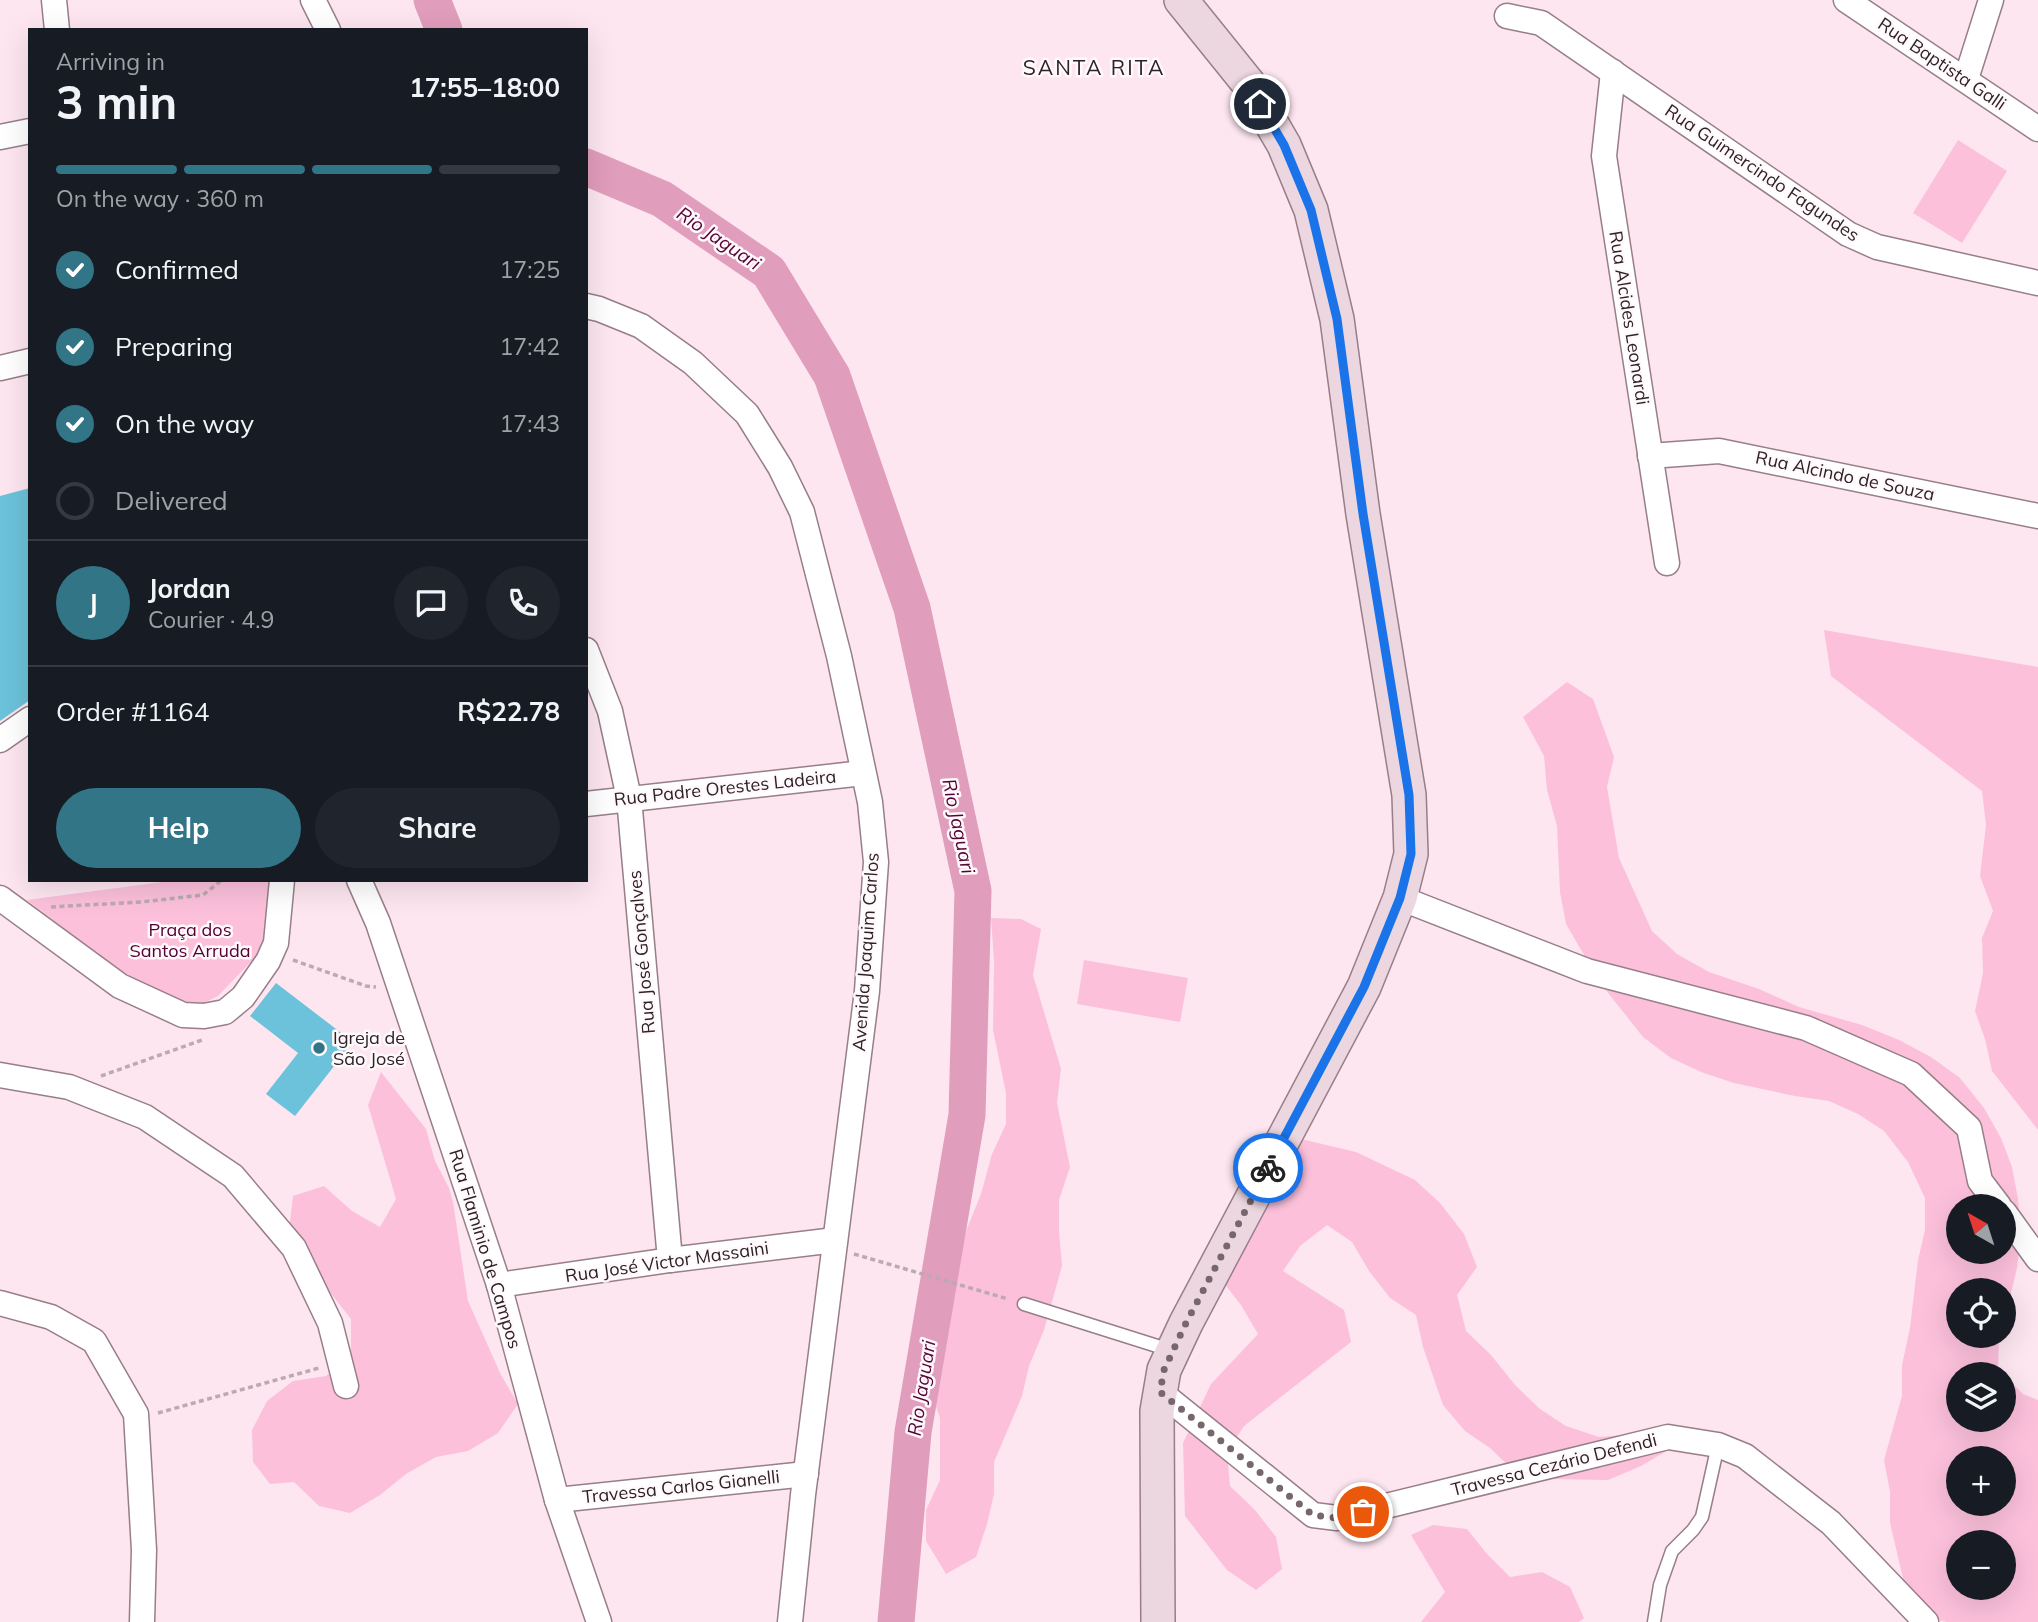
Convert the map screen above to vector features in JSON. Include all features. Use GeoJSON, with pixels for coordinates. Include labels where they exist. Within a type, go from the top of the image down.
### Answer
{"type":"FeatureCollection","features":[{"type":"Feature","properties":{"kind":"street"},"geometry":{"type":"LineString","coordinates":[[54,0],[57,28]]}},
{"type":"Feature","properties":{"kind":"street"},"geometry":{"type":"LineString","coordinates":[[313,0],[327,28]]}},
{"type":"Feature","properties":{"kind":"street"},"geometry":{"type":"LineString","coordinates":[[1158,1622],[1157,1411],[1164,1370],[1192,1311],[1364,987],[1400,898],[1411,854],[1409,795],[1363,514],[1337,319],[1311,210],[1284,145],[1248,83],[1181,0]]}},
{"type":"Feature","properties":{"kind":"street","name":"Rua Baptista Galli"},"geometry":{"type":"LineString","coordinates":[[1846,0],[2038,129]]}},
{"type":"Feature","properties":{"kind":"street"},"geometry":{"type":"LineString","coordinates":[[1966,79],[1991,0]]}},
{"type":"Feature","properties":{"kind":"street","name":"Rua Guimercindo Fagundes"},"geometry":{"type":"LineString","coordinates":[[1507,16],[1541,23],[1848,234],[1877,247],[2038,283]]}},
{"type":"Feature","properties":{"kind":"street","name":"Rua Alcides Leonardi"},"geometry":{"type":"LineString","coordinates":[[1614,72],[1604,156],[1667,563]]}},
{"type":"Feature","properties":{"kind":"street"},"geometry":{"type":"LineString","coordinates":[[0,136],[28,131]]}},
{"type":"Feature","properties":{"kind":"street","name":"Avenida Joaquim Carlos"},"geometry":{"type":"LineString","coordinates":[[588,306],[640,326],[693,363],[747,414],[780,467],[802,512],[839,656],[870,802],[876,862],[867,991],[834,1244],[790,1622]]}},
{"type":"Feature","properties":{"kind":"street"},"geometry":{"type":"LineString","coordinates":[[0,368],[28,361]]}},
{"type":"Feature","properties":{"kind":"street","name":"Rua Alcindo de Souza"},"geometry":{"type":"LineString","coordinates":[[1650,456],[1719,451],[2038,516]]}},
{"type":"Feature","properties":{"kind":"street","name":"Rua José Gonçalves"},"geometry":{"type":"LineString","coordinates":[[588,655],[610,711],[629,798],[670,1260]]}},
{"type":"Feature","properties":{"kind":"street"},"geometry":{"type":"LineString","coordinates":[[0,740],[28,720]]}},
{"type":"Feature","properties":{"kind":"street","name":"Rua Padre Orestes Ladeira"},"geometry":{"type":"LineString","coordinates":[[588,804],[863,773]]}},
{"type":"Feature","properties":{"kind":"street"},"geometry":{"type":"LineString","coordinates":[[8,904],[120,986],[183,1014],[204,1016],[225,1012],[243,997],[257,979],[276,943],[282,882]]}},
{"type":"Feature","properties":{"kind":"street","name":"Rua Flaminio de Campos"},"geometry":{"type":"LineString","coordinates":[[360,882],[378,923],[499,1285],[557,1500],[599,1622]]}},
{"type":"Feature","properties":{"kind":"street"},"geometry":{"type":"LineString","coordinates":[[1400,898],[1587,971],[1806,1028],[1911,1074],[1969,1128],[1980,1181],[1990,1194]]}},
{"type":"Feature","properties":{"kind":"street"},"geometry":{"type":"LineString","coordinates":[[0,1075],[69,1087],[145,1118],[233,1176],[295,1248],[330,1323],[346,1386]]}},
{"type":"Feature","properties":{"kind":"street"},"geometry":{"type":"LineString","coordinates":[[2016,1229],[2038,1259]]}},
{"type":"Feature","properties":{"kind":"street","name":"Rua José Victor Massaini"},"geometry":{"type":"LineString","coordinates":[[499,1285],[670,1260],[834,1244]]}},
{"type":"Feature","properties":{"kind":"street"},"geometry":{"type":"LineString","coordinates":[[0,1303],[51,1317],[94,1342],[136,1414],[144,1550],[142,1622]]}},
{"type":"Feature","properties":{"kind":"street","name":"Travessa Cezário Defendi"},"geometry":{"type":"LineString","coordinates":[[1160,1392],[1313,1515],[1337,1518],[1668,1437],[1718,1445],[1745,1456],[1831,1523],[1926,1622]]}},
{"type":"Feature","properties":{"kind":"street","name":"Travessa Carlos Gianelli"},"geometry":{"type":"LineString","coordinates":[[557,1500],[806,1474]]}},
{"type":"Feature","properties":{"kind":"lane"},"geometry":{"type":"LineString","coordinates":[[1024,1304],[1173,1351]]}},
{"type":"Feature","properties":{"kind":"lane"},"geometry":{"type":"LineString","coordinates":[[1654,1622],[1660,1585],[1672,1551],[1702,1517],[1718,1445]]}},
{"type":"Feature","properties":{"kind":"path"},"geometry":{"type":"LineString","coordinates":[[8,904],[141,902],[203,895],[219,882]]}},
{"type":"Feature","properties":{"kind":"path"},"geometry":{"type":"LineString","coordinates":[[271,954],[366,986],[400,989]]}},
{"type":"Feature","properties":{"kind":"path"},"geometry":{"type":"LineString","coordinates":[[69,1087],[204,1039]]}},
{"type":"Feature","properties":{"kind":"path"},"geometry":{"type":"LineString","coordinates":[[834,1244],[894,1266],[1024,1304]]}},
{"type":"Feature","properties":{"kind":"path"},"geometry":{"type":"LineString","coordinates":[[136,1420],[340,1362]]}},
{"type":"Feature","properties":{"kind":"green space"},"geometry":{"type":"Polygon","coordinates":[[[1958,140],[2007,171],[1962,243],[1913,213],[1958,140]]]}},
{"type":"Feature","properties":{"kind":"green space"},"geometry":{"type":"Polygon","coordinates":[[[1824,630],[2038,667],[2038,1130],[1992,1071],[1975,1011],[1983,973],[1982,938],[1993,911],[1980,876],[1986,825],[1982,791],[1831,676],[1824,630]]]}},
{"type":"Feature","properties":{"kind":"green space"},"geometry":{"type":"Polygon","coordinates":[[[1567,682],[1593,699],[1614,757],[1607,787],[1619,858],[1652,931],[1677,954],[1709,972],[1759,989],[1799,1007],[1862,1025],[1931,1057],[1960,1078],[1984,1108],[2001,1138],[2012,1167],[2018,1199],[2021,1234],[2015,1278],[1946,1278],[1946,1348],[1999,1348],[1998,1362],[1946,1362],[1946,1432],[2016,1432],[2016,1387],[2023,1394],[2038,1400],[2038,1622],[1947,1622],[1928,1618],[1906,1591],[1890,1523],[1890,1492],[1884,1460],[1902,1396],[1902,1365],[1925,1230],[1925,1198],[1908,1162],[1884,1131],[1858,1114],[1829,1101],[1734,1083],[1701,1072],[1671,1058],[1643,1037],[1601,984],[1566,924],[1560,892],[1557,826],[1547,790],[1544,756],[1523,717],[1567,682]]]}},
{"type":"Feature","properties":{"kind":"green space","name":"Praça dos Santos Arruda"},"geometry":{"type":"Polygon","coordinates":[[[162,882],[273,882],[267,945],[218,996],[204,1003],[189,1005],[150,988],[107,962],[27,900],[162,882]]]}},
{"type":"Feature","properties":{"kind":"green space"},"geometry":{"type":"Polygon","coordinates":[[[991,918],[1021,919],[1041,929],[1033,975],[1061,1069],[1057,1103],[1070,1167],[1059,1200],[1062,1266],[1044,1330],[1029,1366],[1022,1396],[994,1462],[994,1494],[987,1524],[976,1557],[946,1574],[926,1541],[926,1510],[940,1480],[940,1418],[930,1389],[944,1328],[955,1295],[966,1231],[981,1194],[992,1154],[1006,1124],[1006,1093],[993,1030],[994,961],[991,918]]]}},
{"type":"Feature","properties":{"kind":"green space"},"geometry":{"type":"Polygon","coordinates":[[[1084,960],[1188,978],[1180,1022],[1077,1004],[1084,960]]]}},
{"type":"Feature","properties":{"kind":"green space"},"geometry":{"type":"Polygon","coordinates":[[[381,1072],[426,1129],[435,1161],[453,1202],[468,1301],[501,1375],[518,1404],[498,1433],[468,1451],[436,1457],[406,1474],[380,1495],[350,1513],[319,1506],[294,1482],[270,1484],[253,1462],[252,1430],[267,1401],[293,1381],[326,1376],[351,1356],[351,1319],[311,1268],[289,1230],[293,1196],[324,1186],[352,1211],[380,1227],[396,1199],[368,1105],[381,1072]]]}},
{"type":"Feature","properties":{"kind":"green space"},"geometry":{"type":"Polygon","coordinates":[[[1284,1135],[1356,1152],[1415,1180],[1440,1203],[1464,1234],[1477,1267],[1457,1295],[1466,1331],[1540,1409],[1566,1426],[1599,1437],[1634,1434],[1670,1449],[1641,1466],[1608,1480],[1546,1479],[1515,1472],[1490,1448],[1465,1431],[1443,1405],[1423,1347],[1416,1315],[1390,1298],[1369,1271],[1352,1242],[1327,1225],[1300,1246],[1283,1271],[1344,1310],[1351,1342],[1244,1426],[1227,1452],[1230,1486],[1255,1510],[1276,1537],[1282,1569],[1256,1590],[1227,1570],[1185,1516],[1183,1443],[1211,1384],[1258,1334],[1241,1305],[1220,1278],[1284,1135]]]}},
{"type":"Feature","properties":{"kind":"green space"},"geometry":{"type":"Polygon","coordinates":[[[1433,1525],[1467,1529],[1510,1577],[1542,1572],[1570,1587],[1584,1618],[1579,1622],[1421,1622],[1445,1592],[1411,1535],[1433,1525]]]}},
{"type":"Feature","properties":{"kind":"building"},"geometry":{"type":"Polygon","coordinates":[[[28,489],[28,701],[0,721],[0,496],[28,489]]]}},
{"type":"Feature","properties":{"kind":"building","name":"Igreja de São José"},"geometry":{"type":"Polygon","coordinates":[[[276,983],[353,1042],[295,1116],[266,1094],[298,1053],[250,1016],[276,983]]]}},
{"type":"Feature","properties":{"kind":"waterway","name":"Rio Jaguari"},"geometry":{"type":"LineString","coordinates":[[432,0],[443,28]]}},
{"type":"Feature","properties":{"kind":"waterway","name":"Rio Jaguari"},"geometry":{"type":"LineString","coordinates":[[588,168],[662,199],[769,272],[832,376],[912,608],[973,891],[967,1115],[913,1432],[896,1622]]}},
{"type":"Feature","properties":{"kind":"way so far"},"geometry":{"type":"LineString","coordinates":[[1268,1168],[1186,1323],[1164,1370],[1160,1392],[1313,1515],[1337,1518],[1363,1512]]}},
{"type":"Feature","properties":{"kind":"place","name":"Igreja de São José"},"geometry":{"type":"Point","coordinates":[319,1048]}},
{"type":"Feature","properties":{"kind":"district","name":"SANTA RITA"},"geometry":{"type":"Point","coordinates":[1094,68]}},
{"type":"Feature","properties":{"kind":"route"},"geometry":{"type":"LineString","coordinates":[[1260,104],[1284,145],[1311,210],[1337,319],[1363,514],[1409,795],[1411,854],[1400,898],[1364,987],[1268,1168]]}}]}
